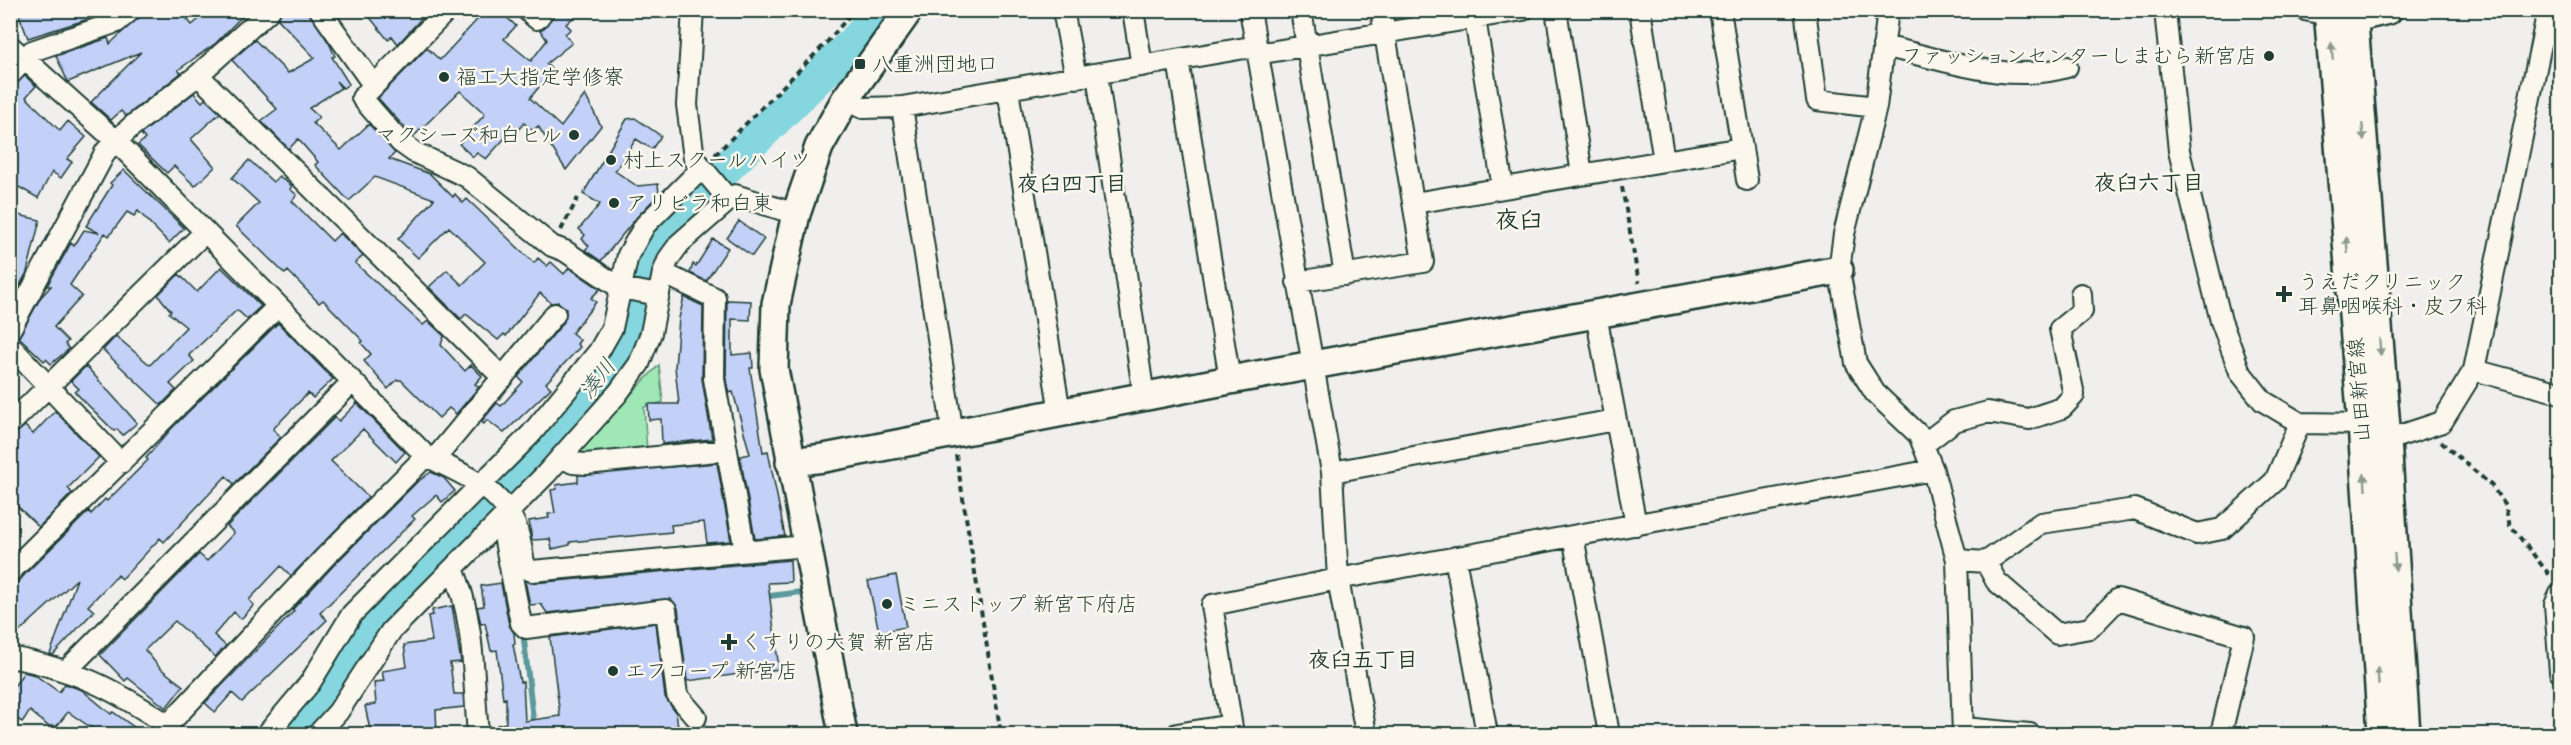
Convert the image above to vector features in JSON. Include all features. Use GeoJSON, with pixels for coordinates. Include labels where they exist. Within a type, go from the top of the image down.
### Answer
{"type":"FeatureCollection","features":[{"type":"Feature","properties":{"kind":"street"},"geometry":{"type":"LineString","coordinates":[[18,52],[32,51],[117,22],[131,10]]}},
{"type":"Feature","properties":{"kind":"street"},"geometry":{"type":"LineString","coordinates":[[10,330],[106,151],[198,75],[270,10]]}},
{"type":"Feature","properties":{"kind":"street"},"geometry":{"type":"LineString","coordinates":[[320,10],[374,86]]}},
{"type":"Feature","properties":{"kind":"street"},"geometry":{"type":"LineString","coordinates":[[447,10],[362,98],[400,142],[414,152],[467,177],[552,246],[565,251],[620,288],[659,295]]}},
{"type":"Feature","properties":{"kind":"street"},"geometry":{"type":"LineString","coordinates":[[527,10],[537,19],[544,10]]}},
{"type":"Feature","properties":{"kind":"street"},"geometry":{"type":"LineString","coordinates":[[693,10],[687,105],[694,158],[725,195]]}},
{"type":"Feature","properties":{"kind":"street"},"geometry":{"type":"LineString","coordinates":[[843,735],[789,462],[774,369],[776,304],[796,214],[819,147],[845,100],[909,10]]}},
{"type":"Feature","properties":{"kind":"street"},"geometry":{"type":"LineString","coordinates":[[1063,10],[1076,78]]}},
{"type":"Feature","properties":{"kind":"street"},"geometry":{"type":"LineString","coordinates":[[1133,10],[1142,66]]}},
{"type":"Feature","properties":{"kind":"street"},"geometry":{"type":"LineString","coordinates":[[1250,10],[1311,366],[1332,472],[1338,579],[1366,735]]}},
{"type":"Feature","properties":{"kind":"street"},"geometry":{"type":"LineString","coordinates":[[1301,10],[1345,275]]}},
{"type":"Feature","properties":{"kind":"street"},"geometry":{"type":"LineString","coordinates":[[1297,282],[1423,262],[1381,10]]}},
{"type":"Feature","properties":{"kind":"street"},"geometry":{"type":"LineString","coordinates":[[845,100],[863,108],[902,107],[1245,48],[1269,52],[1523,10]]}},
{"type":"Feature","properties":{"kind":"street"},"geometry":{"type":"LineString","coordinates":[[1559,10],[1557,16],[1582,174]]}},
{"type":"Feature","properties":{"kind":"street"},"geometry":{"type":"LineString","coordinates":[[1640,10],[1664,161]]}},
{"type":"Feature","properties":{"kind":"street"},"geometry":{"type":"LineString","coordinates":[[1720,10],[1747,180]]}},
{"type":"Feature","properties":{"kind":"street"},"geometry":{"type":"LineString","coordinates":[[1805,10],[1816,100],[1876,107]]}},
{"type":"Feature","properties":{"kind":"street"},"geometry":{"type":"LineString","coordinates":[[1888,10],[1876,107],[1844,234],[1839,270],[1856,363],[1875,393],[1919,435],[1933,470],[1957,560],[1963,731],[2030,735]]}},
{"type":"Feature","properties":{"kind":"street"},"geometry":{"type":"LineString","coordinates":[[2165,10],[2179,151],[2221,321],[2240,372],[2263,401],[2300,423],[2362,424]]}},
{"type":"Feature","properties":{"kind":"street"},"geometry":{"type":"LineString","coordinates":[[2334,13],[2388,10]]}},
{"type":"Feature","properties":{"kind":"street"},"geometry":{"type":"LineString","coordinates":[[2387,440],[2442,422],[2474,370],[2548,10]]}},
{"type":"Feature","properties":{"kind":"street","name":"山田新宮線"},"geometry":{"type":"LineString","coordinates":[[2334,13],[2382,735]]}},
{"type":"Feature","properties":{"kind":"street","name":"山田新宮線"},"geometry":{"type":"LineString","coordinates":[[2334,13],[2387,440],[2406,735]]}},
{"type":"Feature","properties":{"kind":"street"},"geometry":{"type":"LineString","coordinates":[[1475,19],[1503,188]]}},
{"type":"Feature","properties":{"kind":"street"},"geometry":{"type":"LineString","coordinates":[[1883,46],[2009,74],[2046,74],[2067,67]]}},
{"type":"Feature","properties":{"kind":"street"},"geometry":{"type":"LineString","coordinates":[[10,75],[18,52]]}},
{"type":"Feature","properties":{"kind":"street"},"geometry":{"type":"LineString","coordinates":[[18,52],[116,141],[352,382],[430,458],[481,483],[504,504],[516,527],[525,568],[532,571],[806,546]]}},
{"type":"Feature","properties":{"kind":"street"},"geometry":{"type":"LineString","coordinates":[[1178,60],[1230,380]]}},
{"type":"Feature","properties":{"kind":"street"},"geometry":{"type":"LineString","coordinates":[[1097,74],[1144,397]]}},
{"type":"Feature","properties":{"kind":"street"},"geometry":{"type":"LineString","coordinates":[[198,75],[503,378]]}},
{"type":"Feature","properties":{"kind":"street"},"geometry":{"type":"LineString","coordinates":[[1008,90],[1060,413]]}},
{"type":"Feature","properties":{"kind":"street"},"geometry":{"type":"LineString","coordinates":[[902,107],[952,434]]}},
{"type":"Feature","properties":{"kind":"street"},"geometry":{"type":"LineString","coordinates":[[1414,203],[1742,148]]}},
{"type":"Feature","properties":{"kind":"street"},"geometry":{"type":"LineString","coordinates":[[267,735],[310,683],[352,614],[531,434],[599,351],[612,328],[628,255],[645,225],[703,171]]}},
{"type":"Feature","properties":{"kind":"street"},"geometry":{"type":"LineString","coordinates":[[318,735],[338,712],[391,631],[508,513],[618,393],[639,363],[651,333],[663,273],[669,258],[680,243],[725,195],[744,196],[796,214]]}},
{"type":"Feature","properties":{"kind":"street"},"geometry":{"type":"LineString","coordinates":[[10,424],[205,232]]}},
{"type":"Feature","properties":{"kind":"street"},"geometry":{"type":"LineString","coordinates":[[789,462],[1839,270]]}},
{"type":"Feature","properties":{"kind":"street"},"geometry":{"type":"LineString","coordinates":[[663,273],[715,298],[714,379],[746,551]]}},
{"type":"Feature","properties":{"kind":"street"},"geometry":{"type":"LineString","coordinates":[[1923,445],[1954,421],[1965,418],[1988,412],[2029,419],[2062,408],[2074,394],[2060,329],[2082,310],[2082,294]]}},
{"type":"Feature","properties":{"kind":"street"},"geometry":{"type":"LineString","coordinates":[[10,572],[278,306]]}},
{"type":"Feature","properties":{"kind":"street"},"geometry":{"type":"LineString","coordinates":[[10,657],[66,670],[116,691],[168,725],[325,557],[430,458],[503,378],[555,314]]}},
{"type":"Feature","properties":{"kind":"street"},"geometry":{"type":"LineString","coordinates":[[1596,315],[1636,525]]}},
{"type":"Feature","properties":{"kind":"street"},"geometry":{"type":"LineString","coordinates":[[10,346],[120,463]]}},
{"type":"Feature","properties":{"kind":"street"},"geometry":{"type":"LineString","coordinates":[[2474,370],[2560,393]]}},
{"type":"Feature","properties":{"kind":"street"},"geometry":{"type":"LineString","coordinates":[[66,670],[352,382]]}},
{"type":"Feature","properties":{"kind":"street"},"geometry":{"type":"LineString","coordinates":[[1332,472],[1616,420]]}},
{"type":"Feature","properties":{"kind":"street"},"geometry":{"type":"LineString","coordinates":[[1957,560],[1986,562],[2042,524],[2135,509],[2197,534],[2222,530],[2275,481],[2300,423]]}},
{"type":"Feature","properties":{"kind":"street"},"geometry":{"type":"LineString","coordinates":[[561,457],[573,463],[586,464],[727,450]]}},
{"type":"Feature","properties":{"kind":"street"},"geometry":{"type":"LineString","coordinates":[[1177,735],[1232,730],[1212,605],[1455,557],[1933,470]]}},
{"type":"Feature","properties":{"kind":"street"},"geometry":{"type":"LineString","coordinates":[[508,513],[505,541],[523,625],[666,610],[677,695],[696,717]]}},
{"type":"Feature","properties":{"kind":"street"},"geometry":{"type":"LineString","coordinates":[[1573,536],[1610,735]]}},
{"type":"Feature","properties":{"kind":"street"},"geometry":{"type":"LineString","coordinates":[[1455,557],[1487,735]]}},
{"type":"Feature","properties":{"kind":"street"},"geometry":{"type":"LineString","coordinates":[[1986,562],[1996,581],[2057,634],[2090,628],[2118,599],[2244,637],[2221,735]]}},
{"type":"Feature","properties":{"kind":"street"},"geometry":{"type":"LineString","coordinates":[[453,569],[459,584],[468,629],[478,735]]}},
{"type":"Feature","properties":{"kind":"street"},"geometry":{"type":"LineString","coordinates":[[2558,587],[2555,605],[2560,672]]}},
{"type":"Feature","properties":{"kind":"path"},"geometry":{"type":"LineString","coordinates":[[703,171],[829,40],[854,10]]}},
{"type":"Feature","properties":{"kind":"path"},"geometry":{"type":"LineString","coordinates":[[1619,168],[1643,306]]}},
{"type":"Feature","properties":{"kind":"path"},"geometry":{"type":"LineString","coordinates":[[552,246],[578,198]]}},
{"type":"Feature","properties":{"kind":"path"},"geometry":{"type":"LineString","coordinates":[[2426,428],[2491,485],[2505,505],[2510,525],[2558,587]]}},
{"type":"Feature","properties":{"kind":"path"},"geometry":{"type":"LineString","coordinates":[[952,434],[1001,735]]}},
{"type":"Feature","properties":{"kind":"green space"},"geometry":{"type":"Polygon","coordinates":[[[659,365],[663,402],[644,407],[647,451],[582,460],[580,447],[659,365]]]}},
{"type":"Feature","properties":{"kind":"building"},"geometry":{"type":"Polygon","coordinates":[[[29,10],[100,10],[101,15],[28,38],[19,15],[29,10]]]}},
{"type":"Feature","properties":{"kind":"building"},"geometry":{"type":"Polygon","coordinates":[[[145,10],[180,10],[192,25],[210,10],[248,10],[216,43],[178,70],[181,73],[126,116],[121,111],[111,120],[91,102],[141,52],[68,82],[56,56],[108,38],[110,44],[145,10]]]}},
{"type":"Feature","properties":{"kind":"building"},"geometry":{"type":"Polygon","coordinates":[[[282,10],[308,10],[329,43],[335,56],[332,57],[349,84],[343,88],[336,81],[341,88],[309,108],[319,117],[313,123],[341,150],[369,124],[395,153],[389,159],[430,174],[453,197],[455,194],[463,203],[467,199],[534,263],[538,258],[547,266],[551,262],[564,274],[569,268],[600,289],[591,298],[596,302],[572,333],[580,340],[577,344],[580,347],[546,383],[551,388],[504,433],[487,420],[484,424],[481,422],[497,403],[501,406],[523,382],[518,377],[564,322],[566,309],[558,302],[551,303],[540,293],[506,336],[504,334],[498,340],[466,314],[461,319],[429,287],[447,270],[462,285],[485,262],[449,227],[418,258],[398,239],[434,199],[375,177],[349,201],[315,165],[318,162],[298,139],[289,149],[261,121],[277,109],[232,60],[255,40],[288,73],[315,58],[278,19],[282,10]]]}},
{"type":"Feature","properties":{"kind":"building"},"geometry":{"type":"Polygon","coordinates":[[[364,10],[429,10],[398,44],[392,36],[388,40],[364,10]]]}},
{"type":"Feature","properties":{"kind":"building"},"geometry":{"type":"Polygon","coordinates":[[[486,10],[499,10],[516,26],[504,39],[531,61],[547,40],[540,30],[546,26],[556,10],[582,10],[566,24],[571,29],[565,34],[572,43],[546,64],[553,70],[530,98],[561,127],[585,95],[601,126],[566,170],[538,126],[533,131],[524,123],[518,130],[515,127],[486,159],[477,153],[473,157],[459,144],[485,114],[460,91],[413,137],[378,98],[427,48],[440,60],[486,10]]]}},
{"type":"Feature","properties":{"kind":"building"},"geometry":{"type":"Polygon","coordinates":[[[25,76],[36,86],[26,97],[60,131],[68,121],[86,137],[67,159],[72,162],[61,178],[52,172],[38,198],[10,182],[10,87],[25,76]]]}},
{"type":"Feature","properties":{"kind":"building"},"geometry":{"type":"Polygon","coordinates":[[[194,93],[202,102],[205,99],[220,113],[191,139],[215,167],[195,186],[174,166],[167,173],[138,145],[145,139],[141,134],[194,93]]]}},
{"type":"Feature","properties":{"kind":"building"},"geometry":{"type":"Polygon","coordinates":[[[635,118],[661,136],[652,149],[636,139],[615,171],[637,186],[658,184],[659,194],[601,261],[585,250],[589,246],[582,239],[585,235],[579,229],[600,204],[583,194],[627,119],[635,118]]]}},
{"type":"Feature","properties":{"kind":"building"},"geometry":{"type":"Polygon","coordinates":[[[249,160],[273,182],[279,176],[292,186],[290,189],[297,195],[292,201],[332,241],[340,233],[363,256],[355,263],[423,325],[428,321],[444,336],[441,345],[465,371],[471,365],[482,376],[475,384],[479,387],[456,414],[449,408],[439,418],[401,380],[397,380],[388,389],[364,361],[371,354],[361,343],[363,341],[323,300],[319,303],[288,271],[285,274],[236,226],[259,203],[232,178],[249,160]]]}},
{"type":"Feature","properties":{"kind":"building"},"geometry":{"type":"Polygon","coordinates":[[[124,170],[184,228],[169,243],[138,211],[134,216],[127,212],[109,236],[105,233],[70,285],[82,296],[54,327],[68,341],[65,344],[69,349],[51,364],[46,359],[44,361],[19,337],[41,297],[51,286],[47,286],[71,243],[74,246],[84,230],[99,233],[86,226],[112,185],[110,183],[124,170]]]}},
{"type":"Feature","properties":{"kind":"building"},"geometry":{"type":"Polygon","coordinates":[[[10,213],[40,220],[27,272],[20,285],[10,285],[10,213]]]}},
{"type":"Feature","properties":{"kind":"building"},"geometry":{"type":"Polygon","coordinates":[[[739,221],[764,239],[752,256],[727,238],[739,221]]]}},
{"type":"Feature","properties":{"kind":"building"},"geometry":{"type":"Polygon","coordinates":[[[713,239],[728,248],[706,281],[690,273],[693,264],[696,266],[713,239]]]}},
{"type":"Feature","properties":{"kind":"building"},"geometry":{"type":"Polygon","coordinates":[[[221,267],[261,306],[247,319],[237,310],[189,355],[194,361],[170,384],[176,390],[161,405],[103,350],[116,336],[150,365],[186,327],[169,313],[171,311],[158,295],[179,274],[197,292],[221,267]]]}},
{"type":"Feature","properties":{"kind":"building"},"geometry":{"type":"Polygon","coordinates":[[[684,297],[703,306],[702,379],[712,439],[662,444],[661,419],[649,420],[648,404],[679,404],[675,367],[679,318],[684,297]]]}},
{"type":"Feature","properties":{"kind":"building"},"geometry":{"type":"Polygon","coordinates":[[[727,300],[751,301],[750,320],[732,319],[732,355],[752,353],[753,368],[750,368],[763,452],[768,451],[785,536],[755,539],[740,456],[750,454],[733,392],[729,393],[726,378],[727,300]]]}},
{"type":"Feature","properties":{"kind":"building"},"geometry":{"type":"Polygon","coordinates":[[[278,323],[333,379],[313,398],[308,393],[273,429],[281,437],[234,484],[226,476],[164,542],[160,538],[122,579],[118,575],[88,606],[94,611],[53,655],[50,654],[77,579],[10,640],[10,592],[26,573],[89,511],[91,514],[105,499],[107,501],[148,460],[146,458],[172,428],[278,323]]]}},
{"type":"Feature","properties":{"kind":"building"},"geometry":{"type":"Polygon","coordinates":[[[86,366],[137,423],[123,435],[117,429],[114,431],[75,392],[79,389],[71,381],[86,366]]]}},
{"type":"Feature","properties":{"kind":"building"},"geometry":{"type":"Polygon","coordinates":[[[357,403],[405,452],[396,462],[363,429],[331,461],[368,497],[291,576],[281,566],[249,600],[254,605],[241,619],[234,612],[214,635],[226,646],[215,657],[175,621],[145,650],[160,668],[183,686],[166,708],[128,678],[125,681],[100,655],[199,554],[207,561],[234,533],[227,526],[335,417],[339,421],[357,403]]]}},
{"type":"Feature","properties":{"kind":"building"},"geometry":{"type":"Polygon","coordinates":[[[55,411],[99,457],[68,488],[72,493],[39,527],[10,499],[10,438],[25,426],[33,434],[55,411]]]}},
{"type":"Feature","properties":{"kind":"building"},"geometry":{"type":"Polygon","coordinates":[[[717,463],[731,541],[707,543],[704,522],[671,525],[672,532],[570,542],[570,545],[552,549],[550,539],[532,540],[529,521],[549,518],[548,514],[555,513],[551,490],[557,489],[556,485],[578,482],[578,475],[717,463]]]}},
{"type":"Feature","properties":{"kind":"building"},"geometry":{"type":"Polygon","coordinates":[[[431,472],[444,478],[455,491],[442,502],[436,495],[412,516],[415,519],[320,613],[327,620],[242,702],[232,693],[215,712],[205,703],[294,611],[292,610],[334,565],[416,483],[431,472]]]}},
{"type":"Feature","properties":{"kind":"building"},"geometry":{"type":"Polygon","coordinates":[[[790,560],[791,582],[768,583],[779,669],[687,681],[678,608],[671,599],[547,613],[541,604],[530,605],[525,581],[533,583],[790,560]]]}},
{"type":"Feature","properties":{"kind":"building","name":"ミニストップ 新宮下府店"},"geometry":{"type":"Polygon","coordinates":[[[896,575],[906,627],[879,632],[868,581],[896,575]]]}},
{"type":"Feature","properties":{"kind":"building","name":"エフコープ 新宮店"},"geometry":{"type":"Polygon","coordinates":[[[501,583],[509,625],[514,633],[515,644],[513,644],[520,682],[523,682],[525,721],[560,716],[550,637],[656,623],[665,697],[676,713],[679,735],[498,735],[497,725],[506,723],[506,698],[503,699],[497,650],[491,651],[485,623],[481,624],[477,607],[484,606],[481,586],[501,583]]]}},
{"type":"Feature","properties":{"kind":"building"},"geometry":{"type":"Polygon","coordinates":[[[452,606],[461,662],[450,663],[454,694],[463,694],[464,707],[436,710],[437,735],[371,735],[365,706],[376,704],[374,682],[384,681],[382,671],[407,667],[404,645],[432,641],[428,616],[433,615],[432,610],[452,606]]]}},
{"type":"Feature","properties":{"kind":"building"},"geometry":{"type":"Polygon","coordinates":[[[24,672],[35,675],[59,692],[65,684],[82,690],[111,714],[113,712],[145,735],[102,735],[68,712],[57,726],[48,726],[30,711],[22,722],[10,715],[10,692],[24,672]]]}},
{"type":"Feature","properties":{"kind":"waterway","name":"湊川"},"geometry":{"type":"LineString","coordinates":[[288,734],[367,624],[540,448],[617,357],[648,245],[859,37],[879,10]]}},
{"type":"Feature","properties":{"kind":"waterway"},"geometry":{"type":"LineString","coordinates":[[762,597],[801,592]]}},
{"type":"Feature","properties":{"kind":"waterway"},"geometry":{"type":"LineString","coordinates":[[523,631],[534,728]]}},
{"type":"Feature","properties":{"kind":"place","name":"ファッションセンターしまむら新宮店"},"geometry":{"type":"Point","coordinates":[2269,56]}},
{"type":"Feature","properties":{"kind":"place","name":"八重洲団地口"},"geometry":{"type":"Point","coordinates":[860,64]}},
{"type":"Feature","properties":{"kind":"place","name":"福工大指定学修寮"},"geometry":{"type":"Point","coordinates":[444,77]}},
{"type":"Feature","properties":{"kind":"place","name":"マクシーズ和白ヒル"},"geometry":{"type":"Point","coordinates":[574,135]}},
{"type":"Feature","properties":{"kind":"place","name":"村上スクールハイツ"},"geometry":{"type":"Point","coordinates":[611,160]}},
{"type":"Feature","properties":{"kind":"place","name":"アリビラ和白東"},"geometry":{"type":"Point","coordinates":[614,203]}},
{"type":"Feature","properties":{"kind":"place","name":"うえだクリニック 耳鼻咽喉科・皮フ科"},"geometry":{"type":"Point","coordinates":[2284,294]}},
{"type":"Feature","properties":{"kind":"place","name":"ミニストップ 新宮下府店"},"geometry":{"type":"Point","coordinates":[887,604]}},
{"type":"Feature","properties":{"kind":"place","name":"くすりの大賀 新宮店"},"geometry":{"type":"Point","coordinates":[729,642]}},
{"type":"Feature","properties":{"kind":"place","name":"エフコープ 新宮店"},"geometry":{"type":"Point","coordinates":[613,671]}},
{"type":"Feature","properties":{"kind":"district","name":"夜臼六丁目"},"geometry":{"type":"Point","coordinates":[2149,182]}},
{"type":"Feature","properties":{"kind":"district","name":"夜臼四丁目"},"geometry":{"type":"Point","coordinates":[1072,183]}},
{"type":"Feature","properties":{"kind":"district","name":"夜臼"},"geometry":{"type":"Point","coordinates":[1519,220]}},
{"type":"Feature","properties":{"kind":"district","name":"夜臼五丁目"},"geometry":{"type":"Point","coordinates":[1363,659]}}]}
